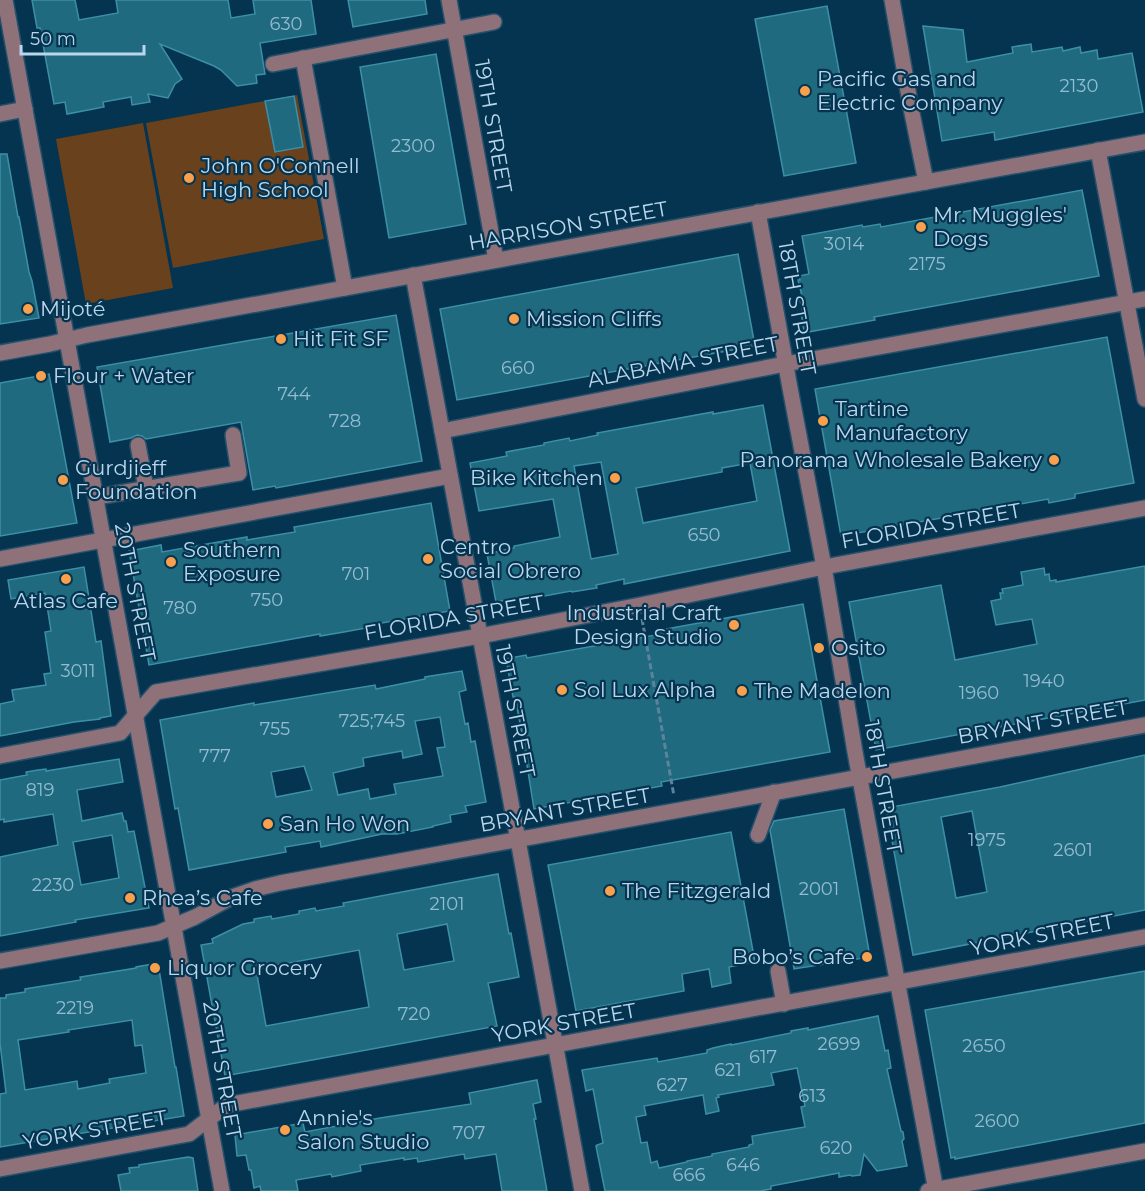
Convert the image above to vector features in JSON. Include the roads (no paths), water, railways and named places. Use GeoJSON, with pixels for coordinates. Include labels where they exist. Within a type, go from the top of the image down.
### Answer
{"type":"FeatureCollection","features":[{"type":"Feature","properties":{"kind":"street","name":"20TH STREET"},"geometry":{"type":"LineString","coordinates":[[5,0],[222,1191]]}},
{"type":"Feature","properties":{"kind":"street","name":"19TH STREET"},"geometry":{"type":"LineString","coordinates":[[449,0],[496,260]]}},
{"type":"Feature","properties":{"kind":"street"},"geometry":{"type":"LineString","coordinates":[[892,0],[926,182]]}},
{"type":"Feature","properties":{"kind":"street"},"geometry":{"type":"LineString","coordinates":[[273,64],[494,22]]}},
{"type":"Feature","properties":{"kind":"street"},"geometry":{"type":"LineString","coordinates":[[303,58],[345,288]]}},
{"type":"Feature","properties":{"kind":"street"},"geometry":{"type":"LineString","coordinates":[[0,114],[25,109]]}},
{"type":"Feature","properties":{"kind":"street","name":"HARRISON STREET"},"geometry":{"type":"LineString","coordinates":[[0,353],[87,335],[1145,142]]}},
{"type":"Feature","properties":{"kind":"street"},"geometry":{"type":"LineString","coordinates":[[1098,150],[1145,399]]}},
{"type":"Feature","properties":{"kind":"street","name":"18TH STREET"},"geometry":{"type":"LineString","coordinates":[[758,212],[824,567],[933,1190]]}},
{"type":"Feature","properties":{"kind":"street","name":"19TH STREET"},"geometry":{"type":"LineString","coordinates":[[413,275],[582,1191]]}},
{"type":"Feature","properties":{"kind":"street","name":"ALABAMA STREET"},"geometry":{"type":"LineString","coordinates":[[442,431],[785,364],[1145,299]]}},
{"type":"Feature","properties":{"kind":"street"},"geometry":{"type":"LineString","coordinates":[[96,496],[239,473],[233,435]]}},
{"type":"Feature","properties":{"kind":"street"},"geometry":{"type":"LineString","coordinates":[[138,445],[146,488]]}},
{"type":"Feature","properties":{"kind":"street"},"geometry":{"type":"LineString","coordinates":[[0,559],[450,476]]}},
{"type":"Feature","properties":{"kind":"street","name":"FLORIDA STREET"},"geometry":{"type":"LineString","coordinates":[[0,756],[116,735],[156,692],[480,636],[640,606],[824,567],[1145,508]]}},
{"type":"Feature","properties":{"kind":"street","name":"BRYANT STREET"},"geometry":{"type":"LineString","coordinates":[[0,961],[158,933],[232,897],[280,883],[1145,724]]}},
{"type":"Feature","properties":{"kind":"street"},"geometry":{"type":"LineString","coordinates":[[758,835],[774,792]]}},
{"type":"Feature","properties":{"kind":"street","name":"YORK STREET"},"geometry":{"type":"LineString","coordinates":[[0,1169],[189,1134],[227,1105],[1145,937]]}},
{"type":"Feature","properties":{"kind":"street"},"geometry":{"type":"LineString","coordinates":[[778,971],[784,1004]]}},
{"type":"Feature","properties":{"kind":"street"},"geometry":{"type":"LineString","coordinates":[[933,1190],[1145,1151]]}},
{"type":"Feature","properties":{"kind":"place","name":"Pacific Gas and Electric Company"},"geometry":{"type":"Point","coordinates":[805,91]}},
{"type":"Feature","properties":{"kind":"place","name":"John O'Connell High School"},"geometry":{"type":"Point","coordinates":[189,178]}},
{"type":"Feature","properties":{"kind":"place","name":"Mr. Muggles' Dogs"},"geometry":{"type":"Point","coordinates":[921,227]}},
{"type":"Feature","properties":{"kind":"place","name":"Mijoté"},"geometry":{"type":"Point","coordinates":[28,309]}},
{"type":"Feature","properties":{"kind":"place","name":"Mission Cliffs"},"geometry":{"type":"Point","coordinates":[514,319]}},
{"type":"Feature","properties":{"kind":"place","name":"Hit Fit SF"},"geometry":{"type":"Point","coordinates":[281,339]}},
{"type":"Feature","properties":{"kind":"place","name":"Flour + Water"},"geometry":{"type":"Point","coordinates":[41,376]}},
{"type":"Feature","properties":{"kind":"place","name":"Tartine Manufactory"},"geometry":{"type":"Point","coordinates":[823,421]}},
{"type":"Feature","properties":{"kind":"place","name":"Panorama Wholesale Bakery"},"geometry":{"type":"Point","coordinates":[1054,460]}},
{"type":"Feature","properties":{"kind":"place","name":"Bike Kitchen"},"geometry":{"type":"Point","coordinates":[615,478]}},
{"type":"Feature","properties":{"kind":"place","name":"Gurdjieff Foundation"},"geometry":{"type":"Point","coordinates":[63,480]}},
{"type":"Feature","properties":{"kind":"place","name":"Centro Social Obrero"},"geometry":{"type":"Point","coordinates":[428,559]}},
{"type":"Feature","properties":{"kind":"place","name":"Southern Exposure"},"geometry":{"type":"Point","coordinates":[171,562]}},
{"type":"Feature","properties":{"kind":"place","name":"Atlas Cafe"},"geometry":{"type":"Point","coordinates":[66,579]}},
{"type":"Feature","properties":{"kind":"place","name":"Industrial Craft Design Studio"},"geometry":{"type":"Point","coordinates":[734,625]}},
{"type":"Feature","properties":{"kind":"place","name":"Osito"},"geometry":{"type":"Point","coordinates":[819,648]}},
{"type":"Feature","properties":{"kind":"place","name":"Sol Lux Alpha"},"geometry":{"type":"Point","coordinates":[562,690]}},
{"type":"Feature","properties":{"kind":"place","name":"The Madelon"},"geometry":{"type":"Point","coordinates":[742,691]}},
{"type":"Feature","properties":{"kind":"place","name":"San Ho Won"},"geometry":{"type":"Point","coordinates":[268,824]}},
{"type":"Feature","properties":{"kind":"place","name":"The Fitzgerald"},"geometry":{"type":"Point","coordinates":[610,891]}},
{"type":"Feature","properties":{"kind":"place","name":"Rhea’s Cafe"},"geometry":{"type":"Point","coordinates":[130,898]}},
{"type":"Feature","properties":{"kind":"place","name":"Bobo’s Cafe"},"geometry":{"type":"Point","coordinates":[867,957]}},
{"type":"Feature","properties":{"kind":"place","name":"Liquor Grocery"},"geometry":{"type":"Point","coordinates":[155,968]}},
{"type":"Feature","properties":{"kind":"place","name":"Annie's Salon Studio"},"geometry":{"type":"Point","coordinates":[285,1130]}}]}
